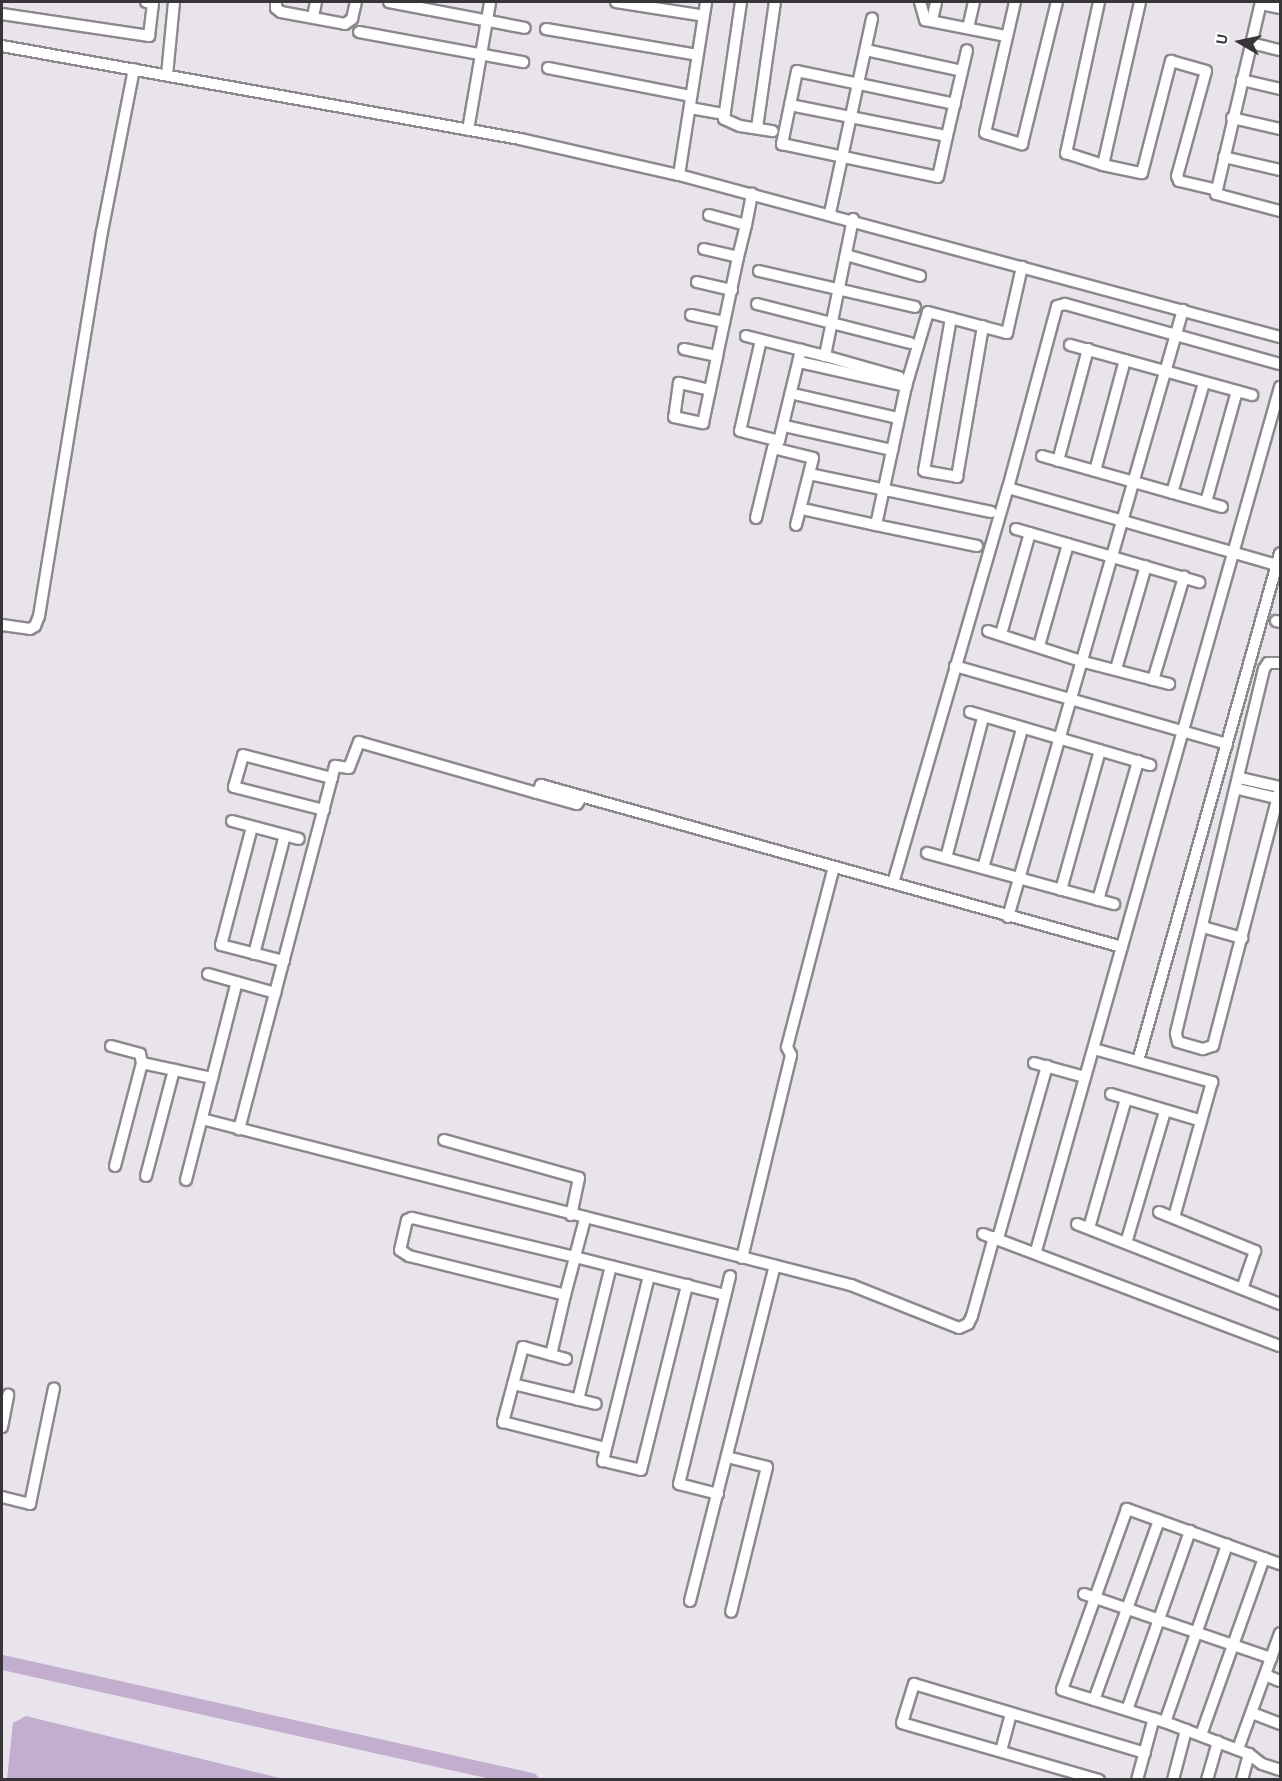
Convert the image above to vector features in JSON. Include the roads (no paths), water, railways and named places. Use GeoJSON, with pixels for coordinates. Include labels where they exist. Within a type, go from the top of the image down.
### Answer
{"type":"FeatureCollection","features":[{"type":"Feature","properties":{"kind":"street"},"geometry":{"type":"LineString","coordinates":[[2,14],[149,36],[153,3],[146,2]]}},
{"type":"Feature","properties":{"kind":"street"},"geometry":{"type":"LineString","coordinates":[[167,75],[174,2]]}},
{"type":"Feature","properties":{"kind":"street"},"geometry":{"type":"LineString","coordinates":[[276,2],[277,11],[350,23],[356,2]]}},
{"type":"Feature","properties":{"kind":"street"},"geometry":{"type":"LineString","coordinates":[[314,17],[316,2]]}},
{"type":"Feature","properties":{"kind":"street"},"geometry":{"type":"LineString","coordinates":[[389,2],[525,28]]}},
{"type":"Feature","properties":{"kind":"street"},"geometry":{"type":"LineString","coordinates":[[468,130],[490,2]]}},
{"type":"Feature","properties":{"kind":"street"},"geometry":{"type":"LineString","coordinates":[[616,2],[658,5],[699,15]]}},
{"type":"Feature","properties":{"kind":"street"},"geometry":{"type":"LineString","coordinates":[[682,145],[686,95],[701,2]]}},
{"type":"Feature","properties":{"kind":"street"},"geometry":{"type":"LineString","coordinates":[[676,175],[690,108],[706,2]]}},
{"type":"Feature","properties":{"kind":"street"},"geometry":{"type":"LineString","coordinates":[[741,2],[723,114],[726,122],[774,131]]}},
{"type":"Feature","properties":{"kind":"street"},"geometry":{"type":"LineString","coordinates":[[757,128],[775,2]]}},
{"type":"Feature","properties":{"kind":"street"},"geometry":{"type":"LineString","coordinates":[[920,2],[925,7],[923,18],[1006,36]]}},
{"type":"Feature","properties":{"kind":"street"},"geometry":{"type":"LineString","coordinates":[[932,20],[936,2]]}},
{"type":"Feature","properties":{"kind":"street"},"geometry":{"type":"LineString","coordinates":[[968,28],[974,2]]}},
{"type":"Feature","properties":{"kind":"street"},"geometry":{"type":"LineString","coordinates":[[1015,2],[985,133],[1022,144],[1057,2]]}},
{"type":"Feature","properties":{"kind":"street"},"geometry":{"type":"LineString","coordinates":[[1099,2],[1066,153],[1103,165],[1142,173],[1171,61],[1206,71],[1177,176],[1179,181],[1215,189]]}},
{"type":"Feature","properties":{"kind":"street"},"geometry":{"type":"LineString","coordinates":[[1103,165],[1140,2]]}},
{"type":"Feature","properties":{"kind":"street"},"geometry":{"type":"LineString","coordinates":[[1281,8],[1261,3],[1215,189],[1219,196],[1281,211]]}},
{"type":"Feature","properties":{"kind":"street"},"geometry":{"type":"LineString","coordinates":[[830,213],[872,18]]}},
{"type":"Feature","properties":{"kind":"street"},"geometry":{"type":"LineString","coordinates":[[546,29],[693,54]]}},
{"type":"Feature","properties":{"kind":"street"},"geometry":{"type":"LineString","coordinates":[[359,32],[523,62]]}},
{"type":"Feature","properties":{"kind":"street"},"geometry":{"type":"LineString","coordinates":[[1251,43],[1281,50]]}},
{"type":"Feature","properties":{"kind":"street"},"geometry":{"type":"LineString","coordinates":[[2,46],[468,130],[676,175],[853,219],[1281,337]]}},
{"type":"Feature","properties":{"kind":"street"},"geometry":{"type":"LineString","coordinates":[[866,50],[962,71]]}},
{"type":"Feature","properties":{"kind":"street"},"geometry":{"type":"LineString","coordinates":[[955,104],[797,71],[782,144],[938,177],[947,136],[955,104],[967,50]]}},
{"type":"Feature","properties":{"kind":"street"},"geometry":{"type":"LineString","coordinates":[[548,68],[686,95]]}},
{"type":"Feature","properties":{"kind":"street"},"geometry":{"type":"LineString","coordinates":[[2,625],[30,629],[35,627],[39,616],[102,232],[134,69]]}},
{"type":"Feature","properties":{"kind":"street"},"geometry":{"type":"LineString","coordinates":[[1242,80],[1281,89]]}},
{"type":"Feature","properties":{"kind":"street"},"geometry":{"type":"LineString","coordinates":[[790,105],[947,136]]}},
{"type":"Feature","properties":{"kind":"street"},"geometry":{"type":"LineString","coordinates":[[690,108],[723,114]]}},
{"type":"Feature","properties":{"kind":"street"},"geometry":{"type":"LineString","coordinates":[[1232,118],[1281,129]]}},
{"type":"Feature","properties":{"kind":"street"},"geometry":{"type":"LineString","coordinates":[[1224,157],[1281,170]]}},
{"type":"Feature","properties":{"kind":"street"},"geometry":{"type":"LineString","coordinates":[[710,390],[752,194]]}},
{"type":"Feature","properties":{"kind":"street"},"geometry":{"type":"LineString","coordinates":[[709,215],[746,225]]}},
{"type":"Feature","properties":{"kind":"street"},"geometry":{"type":"LineString","coordinates":[[825,356],[853,219]]}},
{"type":"Feature","properties":{"kind":"street"},"geometry":{"type":"LineString","coordinates":[[704,249],[738,257]]}},
{"type":"Feature","properties":{"kind":"street"},"geometry":{"type":"LineString","coordinates":[[846,255],[920,276]]}},
{"type":"Feature","properties":{"kind":"street"},"geometry":{"type":"LineString","coordinates":[[876,525],[898,418],[902,382],[928,312],[1007,333],[1023,267]]}},
{"type":"Feature","properties":{"kind":"street"},"geometry":{"type":"LineString","coordinates":[[759,271],[915,307]]}},
{"type":"Feature","properties":{"kind":"street"},"geometry":{"type":"LineString","coordinates":[[697,282],[732,290]]}},
{"type":"Feature","properties":{"kind":"street"},"geometry":{"type":"LineString","coordinates":[[757,304],[910,343]]}},
{"type":"Feature","properties":{"kind":"street"},"geometry":{"type":"LineString","coordinates":[[892,883],[1008,488],[1057,306],[1065,304],[1281,364]]}},
{"type":"Feature","properties":{"kind":"street"},"geometry":{"type":"LineString","coordinates":[[1008,917],[1059,738],[1084,662],[1132,482],[1183,310]]}},
{"type":"Feature","properties":{"kind":"street"},"geometry":{"type":"LineString","coordinates":[[691,315],[724,322]]}},
{"type":"Feature","properties":{"kind":"street"},"geometry":{"type":"LineString","coordinates":[[951,318],[924,471],[957,477],[983,326]]}},
{"type":"Feature","properties":{"kind":"street"},"geometry":{"type":"LineString","coordinates":[[746,336],[825,356],[902,382]]}},
{"type":"Feature","properties":{"kind":"street"},"geometry":{"type":"LineString","coordinates":[[761,340],[740,431],[813,458],[796,525]]}},
{"type":"Feature","properties":{"kind":"street"},"geometry":{"type":"LineString","coordinates":[[1070,345],[1252,395]]}},
{"type":"Feature","properties":{"kind":"street"},"geometry":{"type":"LineString","coordinates":[[684,349],[717,356]]}},
{"type":"Feature","properties":{"kind":"street"},"geometry":{"type":"LineString","coordinates":[[1058,461],[1088,349]]}},
{"type":"Feature","properties":{"kind":"street"},"geometry":{"type":"LineString","coordinates":[[756,518],[801,350]]}},
{"type":"Feature","properties":{"kind":"street"},"geometry":{"type":"LineString","coordinates":[[1095,471],[1125,360]]}},
{"type":"Feature","properties":{"kind":"street"},"geometry":{"type":"LineString","coordinates":[[804,363],[902,382]]}},
{"type":"Feature","properties":{"kind":"street"},"geometry":{"type":"LineString","coordinates":[[1172,493],[1204,383]]}},
{"type":"Feature","properties":{"kind":"street"},"geometry":{"type":"LineString","coordinates":[[1036,1251],[1281,387]]}},
{"type":"Feature","properties":{"kind":"street"},"geometry":{"type":"LineString","coordinates":[[1206,502],[1237,391]]}},
{"type":"Feature","properties":{"kind":"street"},"geometry":{"type":"LineString","coordinates":[[798,395],[898,418]]}},
{"type":"Feature","properties":{"kind":"street"},"geometry":{"type":"LineString","coordinates":[[789,427],[892,450]]}},
{"type":"Feature","properties":{"kind":"street"},"geometry":{"type":"LineString","coordinates":[[1042,456],[1222,507]]}},
{"type":"Feature","properties":{"kind":"street"},"geometry":{"type":"LineString","coordinates":[[814,475],[991,512]]}},
{"type":"Feature","properties":{"kind":"street"},"geometry":{"type":"LineString","coordinates":[[1008,488],[1277,564]]}},
{"type":"Feature","properties":{"kind":"street"},"geometry":{"type":"LineString","coordinates":[[807,510],[977,546]]}},
{"type":"Feature","properties":{"kind":"street"},"geometry":{"type":"LineString","coordinates":[[1016,529],[1199,582]]}},
{"type":"Feature","properties":{"kind":"street"},"geometry":{"type":"LineString","coordinates":[[1001,634],[1030,532]]}},
{"type":"Feature","properties":{"kind":"street"},"geometry":{"type":"LineString","coordinates":[[1039,646],[1068,544]]}},
{"type":"Feature","properties":{"kind":"street"},"geometry":{"type":"LineString","coordinates":[[1138,1061],[1281,553]]}},
{"type":"Feature","properties":{"kind":"street"},"geometry":{"type":"LineString","coordinates":[[1116,669],[1146,566]]}},
{"type":"Feature","properties":{"kind":"street"},"geometry":{"type":"LineString","coordinates":[[1153,681],[1184,577]]}},
{"type":"Feature","properties":{"kind":"street"},"geometry":{"type":"LineString","coordinates":[[988,631],[1084,662],[1169,684]]}},
{"type":"Feature","properties":{"kind":"street"},"geometry":{"type":"LineString","coordinates":[[1239,784],[1280,793],[1213,1046],[1209,1049],[1178,1042],[1176,1034],[1239,784],[1264,669],[1268,663],[1281,663]]}},
{"type":"Feature","properties":{"kind":"street"},"geometry":{"type":"LineString","coordinates":[[955,666],[1227,744]]}},
{"type":"Feature","properties":{"kind":"street"},"geometry":{"type":"LineString","coordinates":[[970,712],[983,718],[1150,765]]}},
{"type":"Feature","properties":{"kind":"street"},"geometry":{"type":"LineString","coordinates":[[946,858],[983,718]]}},
{"type":"Feature","properties":{"kind":"street"},"geometry":{"type":"LineString","coordinates":[[983,868],[1022,729]]}},
{"type":"Feature","properties":{"kind":"street"},"geometry":{"type":"LineString","coordinates":[[239,1129],[335,766],[349,768],[359,742],[537,792],[541,784],[1008,917],[1122,947]]}},
{"type":"Feature","properties":{"kind":"street"},"geometry":{"type":"LineString","coordinates":[[1061,890],[1100,750]]}},
{"type":"Feature","properties":{"kind":"street"},"geometry":{"type":"LineString","coordinates":[[324,810],[234,787],[243,755],[332,778]]}},
{"type":"Feature","properties":{"kind":"street"},"geometry":{"type":"LineString","coordinates":[[1098,900],[1138,761]]}},
{"type":"Feature","properties":{"kind":"street"},"geometry":{"type":"LineString","coordinates":[[232,821],[299,839]]}},
{"type":"Feature","properties":{"kind":"street"},"geometry":{"type":"LineString","coordinates":[[252,827],[221,945],[284,961]]}},
{"type":"Feature","properties":{"kind":"street"},"geometry":{"type":"LineString","coordinates":[[254,954],[285,835]]}},
{"type":"Feature","properties":{"kind":"street"},"geometry":{"type":"LineString","coordinates":[[927,853],[1114,904]]}},
{"type":"Feature","properties":{"kind":"street"},"geometry":{"type":"LineString","coordinates":[[742,1258],[791,1055],[787,1047],[834,867]]}},
{"type":"Feature","properties":{"kind":"street"},"geometry":{"type":"LineString","coordinates":[[1203,927],[1242,938]]}},
{"type":"Feature","properties":{"kind":"street"},"geometry":{"type":"LineString","coordinates":[[208,974],[275,993]]}},
{"type":"Feature","properties":{"kind":"street"},"geometry":{"type":"LineString","coordinates":[[186,1180],[237,982]]}},
{"type":"Feature","properties":{"kind":"street"},"geometry":{"type":"LineString","coordinates":[[111,1046],[140,1054],[142,1063],[114,1166]]}},
{"type":"Feature","properties":{"kind":"street"},"geometry":{"type":"LineString","coordinates":[[1094,1049],[1216,1083],[1199,1120],[1174,1217]]}},
{"type":"Feature","properties":{"kind":"street"},"geometry":{"type":"LineString","coordinates":[[142,1063],[212,1078]]}},
{"type":"Feature","properties":{"kind":"street"},"geometry":{"type":"LineString","coordinates":[[1034,1063],[1085,1077]]}},
{"type":"Feature","properties":{"kind":"street"},"geometry":{"type":"LineString","coordinates":[[201,1119],[861,1288],[873,1297],[960,1328],[968,1324],[972,1316],[992,1236],[1047,1066]]}},
{"type":"Feature","properties":{"kind":"street"},"geometry":{"type":"LineString","coordinates":[[147,1176],[174,1070]]}},
{"type":"Feature","properties":{"kind":"street"},"geometry":{"type":"LineString","coordinates":[[1111,1094],[1199,1120]]}},
{"type":"Feature","properties":{"kind":"street"},"geometry":{"type":"LineString","coordinates":[[1089,1228],[1126,1099]]}},
{"type":"Feature","properties":{"kind":"street"},"geometry":{"type":"LineString","coordinates":[[1126,1243],[1165,1111]]}},
{"type":"Feature","properties":{"kind":"street"},"geometry":{"type":"LineString","coordinates":[[444,1140],[579,1178],[571,1215]]}},
{"type":"Feature","properties":{"kind":"street"},"geometry":{"type":"LineString","coordinates":[[1159,1212],[1255,1251],[1242,1289]]}},
{"type":"Feature","properties":{"kind":"street"},"geometry":{"type":"LineString","coordinates":[[566,1295],[403,1254],[406,1222],[412,1218],[725,1295]]}},
{"type":"Feature","properties":{"kind":"street"},"geometry":{"type":"LineString","coordinates":[[551,1355],[585,1219]]}},
{"type":"Feature","properties":{"kind":"street"},"geometry":{"type":"LineString","coordinates":[[1077,1224],[1281,1304]]}},
{"type":"Feature","properties":{"kind":"street"},"geometry":{"type":"LineString","coordinates":[[992,1236],[1281,1346]]}},
{"type":"Feature","properties":{"kind":"street"},"geometry":{"type":"LineString","coordinates":[[578,1400],[611,1266]]}},
{"type":"Feature","properties":{"kind":"street"},"geometry":{"type":"LineString","coordinates":[[690,1601],[775,1266]]}},
{"type":"Feature","properties":{"kind":"street"},"geometry":{"type":"LineString","coordinates":[[649,1276],[603,1461],[641,1470],[687,1285]]}},
{"type":"Feature","properties":{"kind":"street"},"geometry":{"type":"LineString","coordinates":[[718,1494],[679,1485],[730,1276]]}},
{"type":"Feature","properties":{"kind":"street"},"geometry":{"type":"LineString","coordinates":[[566,1359],[523,1347],[503,1422],[606,1448]]}},
{"type":"Feature","properties":{"kind":"street"},"geometry":{"type":"LineString","coordinates":[[513,1384],[596,1404]]}},
{"type":"Feature","properties":{"kind":"street"},"geometry":{"type":"LineString","coordinates":[[2,1497],[30,1504],[54,1388]]}},
{"type":"Feature","properties":{"kind":"street"},"geometry":{"type":"LineString","coordinates":[[2,1427],[8,1395]]}},
{"type":"Feature","properties":{"kind":"street"},"geometry":{"type":"LineString","coordinates":[[727,1457],[767,1467],[731,1612]]}},
{"type":"Feature","properties":{"kind":"street"},"geometry":{"type":"LineString","coordinates":[[1281,1564],[1127,1509],[1062,1690],[1201,1735],[1244,1752],[1262,1764],[1281,1770]]}},
{"type":"Feature","properties":{"kind":"street"},"geometry":{"type":"LineString","coordinates":[[1094,1700],[1159,1520]]}},
{"type":"Feature","properties":{"kind":"street"},"geometry":{"type":"LineString","coordinates":[[1127,1710],[1190,1531]]}},
{"type":"Feature","properties":{"kind":"street"},"geometry":{"type":"LineString","coordinates":[[1137,1779],[1145,1753],[1196,1632],[1227,1545]]}},
{"type":"Feature","properties":{"kind":"street"},"geometry":{"type":"LineString","coordinates":[[1201,1735],[1264,1558]]}},
{"type":"Feature","properties":{"kind":"street"},"geometry":{"type":"LineString","coordinates":[[1084,1594],[1271,1658]]}},
{"type":"Feature","properties":{"kind":"street"},"geometry":{"type":"LineString","coordinates":[[1242,1779],[1244,1752],[1252,1713],[1281,1633]]}},
{"type":"Feature","properties":{"kind":"street"},"geometry":{"type":"LineString","coordinates":[[1265,1675],[1281,1681]]}},
{"type":"Feature","properties":{"kind":"street"},"geometry":{"type":"LineString","coordinates":[[1099,1779],[902,1723],[914,1684],[1145,1753]]}},
{"type":"Feature","properties":{"kind":"street"},"geometry":{"type":"LineString","coordinates":[[1001,1751],[1011,1713]]}},
{"type":"Feature","properties":{"kind":"street"},"geometry":{"type":"LineString","coordinates":[[1252,1713],[1281,1724]]}},
{"type":"Feature","properties":{"kind":"street"},"geometry":{"type":"LineString","coordinates":[[1173,1779],[1186,1730]]}},
{"type":"Feature","properties":{"kind":"street"},"geometry":{"type":"LineString","coordinates":[[1207,1779],[1218,1742]]}},
{"type":"Feature","properties":{"kind":"waterway"},"geometry":{"type":"LineString","coordinates":[[2,1662],[531,1780]]}}]}
